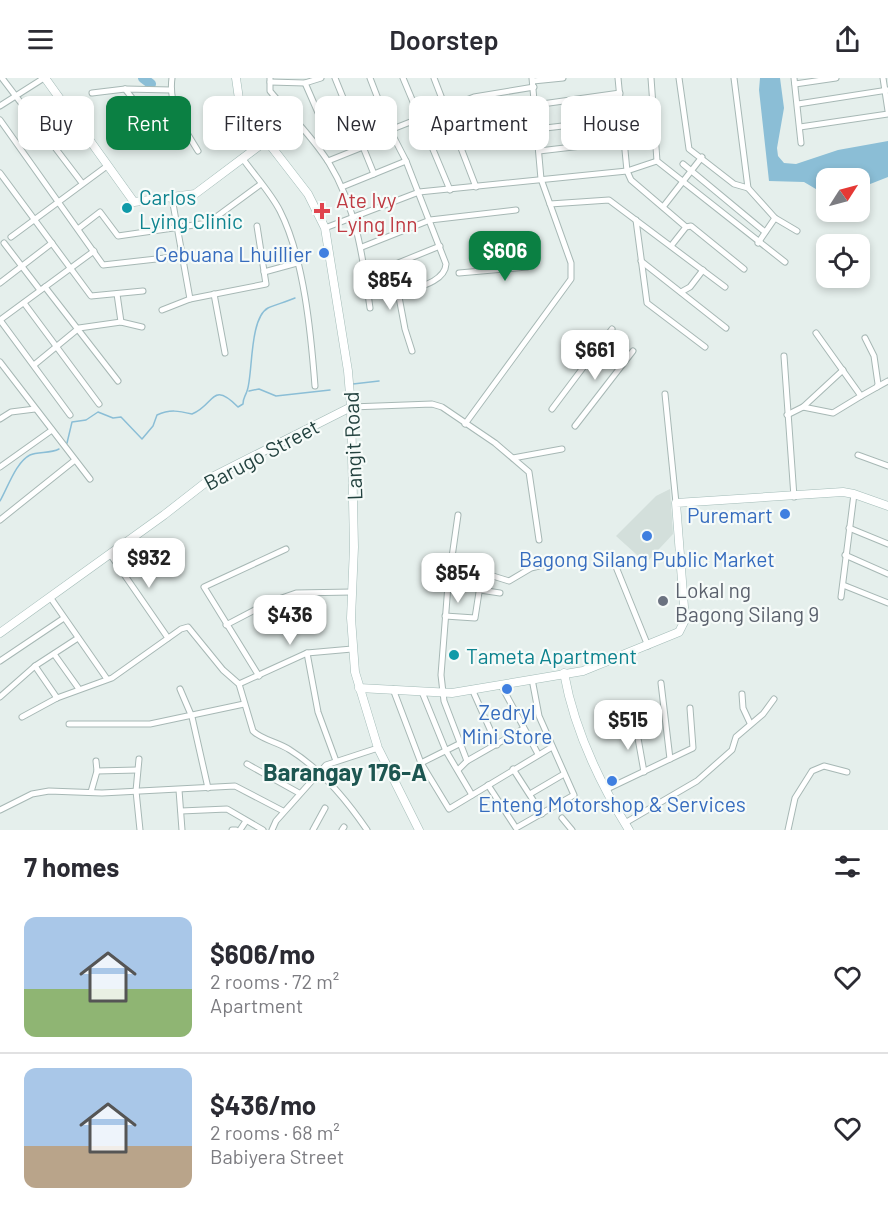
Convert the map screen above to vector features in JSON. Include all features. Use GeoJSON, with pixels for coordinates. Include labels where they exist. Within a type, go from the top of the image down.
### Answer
{"type":"FeatureCollection","features":[{"type":"Feature","properties":{"kind":"main road"},"geometry":{"type":"LineString","coordinates":[[44,78],[134,202],[195,194],[254,150]]}},
{"type":"Feature","properties":{"kind":"main road","name":"Langit Road"},"geometry":{"type":"LineString","coordinates":[[236,78],[237,96]]}},
{"type":"Feature","properties":{"kind":"main road","name":"Langit Road"},"geometry":{"type":"LineString","coordinates":[[275,150],[308,194],[325,228],[348,371],[351,407],[354,548],[352,650],[359,688],[378,748],[419,830]]}},
{"type":"Feature","properties":{"kind":"main road","name":"Barugo Street"},"geometry":{"type":"LineString","coordinates":[[0,633],[214,476],[351,407]]}},
{"type":"Feature","properties":{"kind":"main road"},"geometry":{"type":"LineString","coordinates":[[359,688],[442,693],[501,685],[598,666],[681,631],[685,620],[676,502],[854,494],[888,506]]}},
{"type":"Feature","properties":{"kind":"main road"},"geometry":{"type":"LineString","coordinates":[[564,673],[569,702],[581,736],[627,826]]}},
{"type":"Feature","properties":{"kind":"street"},"geometry":{"type":"LineString","coordinates":[[2,78],[82,183]]}},
{"type":"Feature","properties":{"kind":"street"},"geometry":{"type":"LineString","coordinates":[[0,106],[44,78]]}},
{"type":"Feature","properties":{"kind":"street"},"geometry":{"type":"LineString","coordinates":[[172,78],[173,96]]}},
{"type":"Feature","properties":{"kind":"street"},"geometry":{"type":"LineString","coordinates":[[305,84],[321,78]]}},
{"type":"Feature","properties":{"kind":"street"},"geometry":{"type":"LineString","coordinates":[[335,78],[342,96]]}},
{"type":"Feature","properties":{"kind":"street"},"geometry":{"type":"LineString","coordinates":[[370,78],[377,96]]}},
{"type":"Feature","properties":{"kind":"street"},"geometry":{"type":"LineString","coordinates":[[403,78],[411,96]]}},
{"type":"Feature","properties":{"kind":"street"},"geometry":{"type":"LineString","coordinates":[[434,78],[442,96]]}},
{"type":"Feature","properties":{"kind":"street"},"geometry":{"type":"LineString","coordinates":[[478,96],[533,82],[563,78]]}},
{"type":"Feature","properties":{"kind":"street"},"geometry":{"type":"LineString","coordinates":[[618,78],[620,96]]}},
{"type":"Feature","properties":{"kind":"street"},"geometry":{"type":"LineString","coordinates":[[651,78],[657,161],[784,262]]}},
{"type":"Feature","properties":{"kind":"street"},"geometry":{"type":"LineString","coordinates":[[679,78],[689,149],[734,184],[748,188],[775,218],[797,231]]}},
{"type":"Feature","properties":{"kind":"street"},"geometry":{"type":"LineString","coordinates":[[734,78],[748,188]]}},
{"type":"Feature","properties":{"kind":"street"},"geometry":{"type":"LineString","coordinates":[[801,143],[794,81],[836,78]]}},
{"type":"Feature","properties":{"kind":"street"},"geometry":{"type":"LineString","coordinates":[[800,127],[888,112],[884,78]]}},
{"type":"Feature","properties":{"kind":"street"},"geometry":{"type":"LineString","coordinates":[[315,106],[305,84],[298,81],[270,80],[270,91],[328,161],[342,187],[362,247],[370,308]]}},
{"type":"Feature","properties":{"kind":"street"},"geometry":{"type":"LineString","coordinates":[[92,93],[125,89],[171,90]]}},
{"type":"Feature","properties":{"kind":"street"},"geometry":{"type":"LineString","coordinates":[[125,89],[131,96]]}},
{"type":"Feature","properties":{"kind":"street"},"geometry":{"type":"LineString","coordinates":[[798,104],[887,91]]}},
{"type":"Feature","properties":{"kind":"street"},"geometry":{"type":"LineString","coordinates":[[549,103],[620,93]]}},
{"type":"Feature","properties":{"kind":"street"},"geometry":{"type":"LineString","coordinates":[[0,120],[56,202],[103,265],[183,256]]}},
{"type":"Feature","properties":{"kind":"street"},"geometry":{"type":"LineString","coordinates":[[191,140],[198,151]]}},
{"type":"Feature","properties":{"kind":"street"},"geometry":{"type":"LineString","coordinates":[[397,144],[419,192],[446,264],[443,275],[399,294]]}},
{"type":"Feature","properties":{"kind":"street"},"geometry":{"type":"LineString","coordinates":[[465,424],[571,279],[571,263],[541,180],[539,151],[561,148]]}},
{"type":"Feature","properties":{"kind":"street"},"geometry":{"type":"LineString","coordinates":[[328,161],[356,150]]}},
{"type":"Feature","properties":{"kind":"street"},"geometry":{"type":"LineString","coordinates":[[364,150],[374,174]]}},
{"type":"Feature","properties":{"kind":"street"},"geometry":{"type":"LineString","coordinates":[[434,150],[450,190]]}},
{"type":"Feature","properties":{"kind":"street"},"geometry":{"type":"LineString","coordinates":[[462,150],[476,187]]}},
{"type":"Feature","properties":{"kind":"street"},"geometry":{"type":"LineString","coordinates":[[625,150],[627,171],[634,184],[686,227],[694,227],[744,269]]}},
{"type":"Feature","properties":{"kind":"street"},"geometry":{"type":"LineString","coordinates":[[663,207],[702,157]]}},
{"type":"Feature","properties":{"kind":"street"},"geometry":{"type":"LineString","coordinates":[[243,159],[280,211],[297,263],[311,337],[315,386]]}},
{"type":"Feature","properties":{"kind":"street"},"geometry":{"type":"LineString","coordinates":[[342,187],[406,161]]}},
{"type":"Feature","properties":{"kind":"street"},"geometry":{"type":"LineString","coordinates":[[325,228],[419,192],[627,171],[657,161]]}},
{"type":"Feature","properties":{"kind":"street"},"geometry":{"type":"LineString","coordinates":[[683,164],[765,232]]}},
{"type":"Feature","properties":{"kind":"street"},"geometry":{"type":"LineString","coordinates":[[11,237],[107,166]]}},
{"type":"Feature","properties":{"kind":"street"},"geometry":{"type":"LineString","coordinates":[[1,175],[91,296],[143,291]]}},
{"type":"Feature","properties":{"kind":"street"},"geometry":{"type":"LineString","coordinates":[[78,229],[100,212],[118,236],[208,223],[261,184]]}},
{"type":"Feature","properties":{"kind":"street"},"geometry":{"type":"LineString","coordinates":[[172,198],[190,298]]}},
{"type":"Feature","properties":{"kind":"street"},"geometry":{"type":"LineString","coordinates":[[550,204],[604,199],[636,220],[725,287]]}},
{"type":"Feature","properties":{"kind":"street"},"geometry":{"type":"LineString","coordinates":[[362,247],[430,220],[516,210]]}},
{"type":"Feature","properties":{"kind":"street"},"geometry":{"type":"LineString","coordinates":[[758,243],[775,218]]}},
{"type":"Feature","properties":{"kind":"street"},"geometry":{"type":"LineString","coordinates":[[636,220],[647,303],[705,347]]}},
{"type":"Feature","properties":{"kind":"street"},"geometry":{"type":"LineString","coordinates":[[162,310],[190,298],[266,284],[257,226]]}},
{"type":"Feature","properties":{"kind":"street"},"geometry":{"type":"LineString","coordinates":[[671,246],[686,227]]}},
{"type":"Feature","properties":{"kind":"street"},"geometry":{"type":"LineString","coordinates":[[4,243],[21,266],[79,328],[118,381]]}},
{"type":"Feature","properties":{"kind":"street"},"geometry":{"type":"LineString","coordinates":[[0,283],[52,243]]}},
{"type":"Feature","properties":{"kind":"street"},"geometry":{"type":"LineString","coordinates":[[366,276],[440,246]]}},
{"type":"Feature","properties":{"kind":"street"},"geometry":{"type":"LineString","coordinates":[[70,415],[0,320],[94,251]]}},
{"type":"Feature","properties":{"kind":"street"},"geometry":{"type":"LineString","coordinates":[[459,273],[527,267],[536,261]]}},
{"type":"Feature","properties":{"kind":"street"},"geometry":{"type":"LineString","coordinates":[[641,261],[726,328]]}},
{"type":"Feature","properties":{"kind":"street"},"geometry":{"type":"LineString","coordinates":[[264,272],[297,263]]}},
{"type":"Feature","properties":{"kind":"street"},"geometry":{"type":"LineString","coordinates":[[393,265],[405,329],[412,351]]}},
{"type":"Feature","properties":{"kind":"street"},"geometry":{"type":"LineString","coordinates":[[681,292],[690,287],[703,270]]}},
{"type":"Feature","properties":{"kind":"street"},"geometry":{"type":"LineString","coordinates":[[117,294],[121,322]]}},
{"type":"Feature","properties":{"kind":"street"},"geometry":{"type":"LineString","coordinates":[[214,294],[225,353]]}},
{"type":"Feature","properties":{"kind":"street"},"geometry":{"type":"LineString","coordinates":[[24,303],[99,404]]}},
{"type":"Feature","properties":{"kind":"street"},"geometry":{"type":"LineString","coordinates":[[34,365],[79,328],[121,322],[142,327]]}},
{"type":"Feature","properties":{"kind":"street"},"geometry":{"type":"LineString","coordinates":[[552,409],[612,329]]}},
{"type":"Feature","properties":{"kind":"street"},"geometry":{"type":"LineString","coordinates":[[816,333],[861,396]]}},
{"type":"Feature","properties":{"kind":"street"},"geometry":{"type":"LineString","coordinates":[[865,338],[874,356],[877,387]]}},
{"type":"Feature","properties":{"kind":"street"},"geometry":{"type":"LineString","coordinates":[[575,426],[633,351]]}},
{"type":"Feature","properties":{"kind":"street"},"geometry":{"type":"LineString","coordinates":[[784,356],[794,497]]}},
{"type":"Feature","properties":{"kind":"street"},"geometry":{"type":"LineString","coordinates":[[0,362],[90,479]]}},
{"type":"Feature","properties":{"kind":"street"},"geometry":{"type":"LineString","coordinates":[[787,415],[803,407],[843,370]]}},
{"type":"Feature","properties":{"kind":"street"},"geometry":{"type":"LineString","coordinates":[[803,407],[833,413],[888,381]]}},
{"type":"Feature","properties":{"kind":"street"},"geometry":{"type":"LineString","coordinates":[[665,394],[676,502]]}},
{"type":"Feature","properties":{"kind":"street"},"geometry":{"type":"LineString","coordinates":[[351,407],[432,404],[442,407],[529,472],[539,540]]}},
{"type":"Feature","properties":{"kind":"street"},"geometry":{"type":"LineString","coordinates":[[0,419],[11,412],[35,409]]}},
{"type":"Feature","properties":{"kind":"street"},"geometry":{"type":"LineString","coordinates":[[0,467],[52,430]]}},
{"type":"Feature","properties":{"kind":"street"},"geometry":{"type":"LineString","coordinates":[[513,458],[562,449]]}},
{"type":"Feature","properties":{"kind":"street"},"geometry":{"type":"LineString","coordinates":[[858,455],[888,466]]}},
{"type":"Feature","properties":{"kind":"street"},"geometry":{"type":"LineString","coordinates":[[0,520],[75,460]]}},
{"type":"Feature","properties":{"kind":"street"},"geometry":{"type":"LineString","coordinates":[[841,597],[854,494]]}},
{"type":"Feature","properties":{"kind":"street"},"geometry":{"type":"LineString","coordinates":[[458,514],[449,569],[441,675],[442,693],[467,761]]}},
{"type":"Feature","properties":{"kind":"street"},"geometry":{"type":"LineString","coordinates":[[849,528],[888,544]]}},
{"type":"Feature","properties":{"kind":"street"},"geometry":{"type":"LineString","coordinates":[[259,676],[204,587],[286,549]]}},
{"type":"Feature","properties":{"kind":"street"},"geometry":{"type":"LineString","coordinates":[[110,554],[168,638]]}},
{"type":"Feature","properties":{"kind":"street"},"geometry":{"type":"LineString","coordinates":[[845,555],[888,574]]}},
{"type":"Feature","properties":{"kind":"street"},"geometry":{"type":"LineString","coordinates":[[612,557],[648,646]]}},
{"type":"Feature","properties":{"kind":"street"},"geometry":{"type":"LineString","coordinates":[[449,569],[501,576],[509,581],[531,568],[543,565]]}},
{"type":"Feature","properties":{"kind":"street"},"geometry":{"type":"LineString","coordinates":[[445,616],[475,618],[482,573]]}},
{"type":"Feature","properties":{"kind":"street"},"geometry":{"type":"LineString","coordinates":[[843,585],[888,603]]}},
{"type":"Feature","properties":{"kind":"street"},"geometry":{"type":"LineString","coordinates":[[480,590],[500,593]]}},
{"type":"Feature","properties":{"kind":"street"},"geometry":{"type":"LineString","coordinates":[[226,626],[270,602],[296,593],[352,592]]}},
{"type":"Feature","properties":{"kind":"street"},"geometry":{"type":"LineString","coordinates":[[50,597],[107,679]]}},
{"type":"Feature","properties":{"kind":"street"},"geometry":{"type":"LineString","coordinates":[[0,661],[64,618]]}},
{"type":"Feature","properties":{"kind":"street"},"geometry":{"type":"LineString","coordinates":[[22,717],[57,698],[107,679],[182,628],[190,628],[223,670],[239,684],[249,724],[255,733],[292,750],[318,771],[341,794],[367,830]]}},
{"type":"Feature","properties":{"kind":"street"},"geometry":{"type":"LineString","coordinates":[[0,696],[35,666],[78,638]]}},
{"type":"Feature","properties":{"kind":"street"},"geometry":{"type":"LineString","coordinates":[[239,684],[307,653],[352,650]]}},
{"type":"Feature","properties":{"kind":"street"},"geometry":{"type":"LineString","coordinates":[[307,653],[318,712],[336,761]]}},
{"type":"Feature","properties":{"kind":"street"},"geometry":{"type":"LineString","coordinates":[[54,654],[79,689]]}},
{"type":"Feature","properties":{"kind":"street"},"geometry":{"type":"LineString","coordinates":[[35,666],[57,698]]}},
{"type":"Feature","properties":{"kind":"street"},"geometry":{"type":"LineString","coordinates":[[488,785],[516,828],[574,795],[539,716],[532,679]]}},
{"type":"Feature","properties":{"kind":"street"},"geometry":{"type":"LineString","coordinates":[[661,683],[670,759]]}},
{"type":"Feature","properties":{"kind":"street"},"geometry":{"type":"LineString","coordinates":[[501,685],[538,754]]}},
{"type":"Feature","properties":{"kind":"street"},"geometry":{"type":"LineString","coordinates":[[180,689],[192,717],[208,788]]}},
{"type":"Feature","properties":{"kind":"street"},"geometry":{"type":"LineString","coordinates":[[393,689],[421,764],[449,809],[552,747]]}},
{"type":"Feature","properties":{"kind":"street"},"geometry":{"type":"LineString","coordinates":[[472,689],[497,745]]}},
{"type":"Feature","properties":{"kind":"street"},"geometry":{"type":"LineString","coordinates":[[422,692],[446,750],[472,795]]}},
{"type":"Feature","properties":{"kind":"street"},"geometry":{"type":"LineString","coordinates":[[742,694],[743,708],[750,723]]}},
{"type":"Feature","properties":{"kind":"street"},"geometry":{"type":"LineString","coordinates":[[627,826],[697,781],[732,750],[736,737],[763,714],[774,699]]}},
{"type":"Feature","properties":{"kind":"street"},"geometry":{"type":"LineString","coordinates":[[69,724],[150,724],[192,717],[244,704]]}},
{"type":"Feature","properties":{"kind":"street"},"geometry":{"type":"LineString","coordinates":[[607,789],[694,745],[690,708]]}},
{"type":"Feature","properties":{"kind":"street"},"geometry":{"type":"LineString","coordinates":[[636,727],[644,772]]}},
{"type":"Feature","properties":{"kind":"street"},"geometry":{"type":"LineString","coordinates":[[458,770],[467,761],[524,729]]}},
{"type":"Feature","properties":{"kind":"street"},"geometry":{"type":"LineString","coordinates":[[421,764],[459,744]]}},
{"type":"Feature","properties":{"kind":"street"},"geometry":{"type":"LineString","coordinates":[[272,830],[284,811],[318,771],[336,761],[378,748]]}},
{"type":"Feature","properties":{"kind":"street"},"geometry":{"type":"LineString","coordinates":[[139,759],[136,791],[140,830]]}},
{"type":"Feature","properties":{"kind":"street"},"geometry":{"type":"LineString","coordinates":[[91,792],[97,771],[96,761]]}},
{"type":"Feature","properties":{"kind":"street"},"geometry":{"type":"LineString","coordinates":[[247,764],[299,793]]}},
{"type":"Feature","properties":{"kind":"street"},"geometry":{"type":"LineString","coordinates":[[788,830],[795,798],[812,771],[824,766],[847,772]]}},
{"type":"Feature","properties":{"kind":"street"},"geometry":{"type":"LineString","coordinates":[[513,769],[542,814]]}},
{"type":"Feature","properties":{"kind":"street"},"geometry":{"type":"LineString","coordinates":[[97,771],[137,770]]}},
{"type":"Feature","properties":{"kind":"street"},"geometry":{"type":"LineString","coordinates":[[530,794],[564,774]]}},
{"type":"Feature","properties":{"kind":"street"},"geometry":{"type":"LineString","coordinates":[[0,810],[40,792],[241,787],[284,811]]}},
{"type":"Feature","properties":{"kind":"street"},"geometry":{"type":"LineString","coordinates":[[179,790],[182,830]]}},
{"type":"Feature","properties":{"kind":"street"},"geometry":{"type":"LineString","coordinates":[[313,830],[325,808]]}},
{"type":"Feature","properties":{"kind":"street"},"geometry":{"type":"LineString","coordinates":[[181,811],[225,809],[263,830]]}},
{"type":"Feature","properties":{"kind":"street"},"geometry":{"type":"LineString","coordinates":[[562,818],[572,830]]}},
{"type":"Feature","properties":{"kind":"street"},"geometry":{"type":"LineString","coordinates":[[236,830],[246,820]]}},
{"type":"Feature","properties":{"kind":"shaded area"},"geometry":{"type":"Polygon","coordinates":[[[670,489],[673,534],[646,563],[616,536],[656,496],[670,489]]]}},
{"type":"Feature","properties":{"kind":"water"},"geometry":{"type":"Polygon","coordinates":[[[760,78],[780,78],[784,108],[777,148],[778,156],[784,163],[796,164],[838,150],[888,141],[888,177],[870,184],[870,168],[816,168],[816,189],[804,182],[769,181],[759,90],[760,78]]]}},
{"type":"Feature","properties":{"kind":"waterway"},"geometry":{"type":"LineString","coordinates":[[143,78],[151,84]]}},
{"type":"Feature","properties":{"kind":"waterway"},"geometry":{"type":"LineString","coordinates":[[67,443],[72,422],[86,420],[98,412],[113,418],[121,417],[142,439],[153,426],[157,415],[162,413],[174,411],[192,414],[218,395],[223,395],[238,407],[243,404],[249,384],[255,335],[262,314],[268,308],[295,298]]}},
{"type":"Feature","properties":{"kind":"waterway"},"geometry":{"type":"LineString","coordinates":[[353,384],[379,381]]}},
{"type":"Feature","properties":{"kind":"waterway"},"geometry":{"type":"LineString","coordinates":[[249,391],[259,389],[276,396],[330,390]]}},
{"type":"Feature","properties":{"kind":"waterway"},"geometry":{"type":"LineString","coordinates":[[0,501],[16,469],[25,458],[33,454],[59,449]]}},
{"type":"Feature","properties":{"kind":"place","name":"Carlos Lying Clinic"},"geometry":{"type":"Point","coordinates":[127,208]}},
{"type":"Feature","properties":{"kind":"place","name":"Ate Ivy Lying Inn"},"geometry":{"type":"Point","coordinates":[322,211]}},
{"type":"Feature","properties":{"kind":"place","name":"Cebuana Lhuillier"},"geometry":{"type":"Point","coordinates":[324,253]}},
{"type":"Feature","properties":{"kind":"place","name":"Puremart"},"geometry":{"type":"Point","coordinates":[785,514]}},
{"type":"Feature","properties":{"kind":"place","name":"Bagong Silang Public Market"},"geometry":{"type":"Point","coordinates":[647,536]}},
{"type":"Feature","properties":{"kind":"place","name":"Lokal ng Bagong Silang 9"},"geometry":{"type":"Point","coordinates":[663,601]}},
{"type":"Feature","properties":{"kind":"place","name":"Tameta Apartment"},"geometry":{"type":"Point","coordinates":[454,655]}},
{"type":"Feature","properties":{"kind":"place","name":"Zedryl Mini Store"},"geometry":{"type":"Point","coordinates":[507,689]}},
{"type":"Feature","properties":{"kind":"place","name":"Enteng Motorshop & Services"},"geometry":{"type":"Point","coordinates":[612,781]}},
{"type":"Feature","properties":{"kind":"district","name":"Barangay 176-A"},"geometry":{"type":"Point","coordinates":[345,771]}}]}
